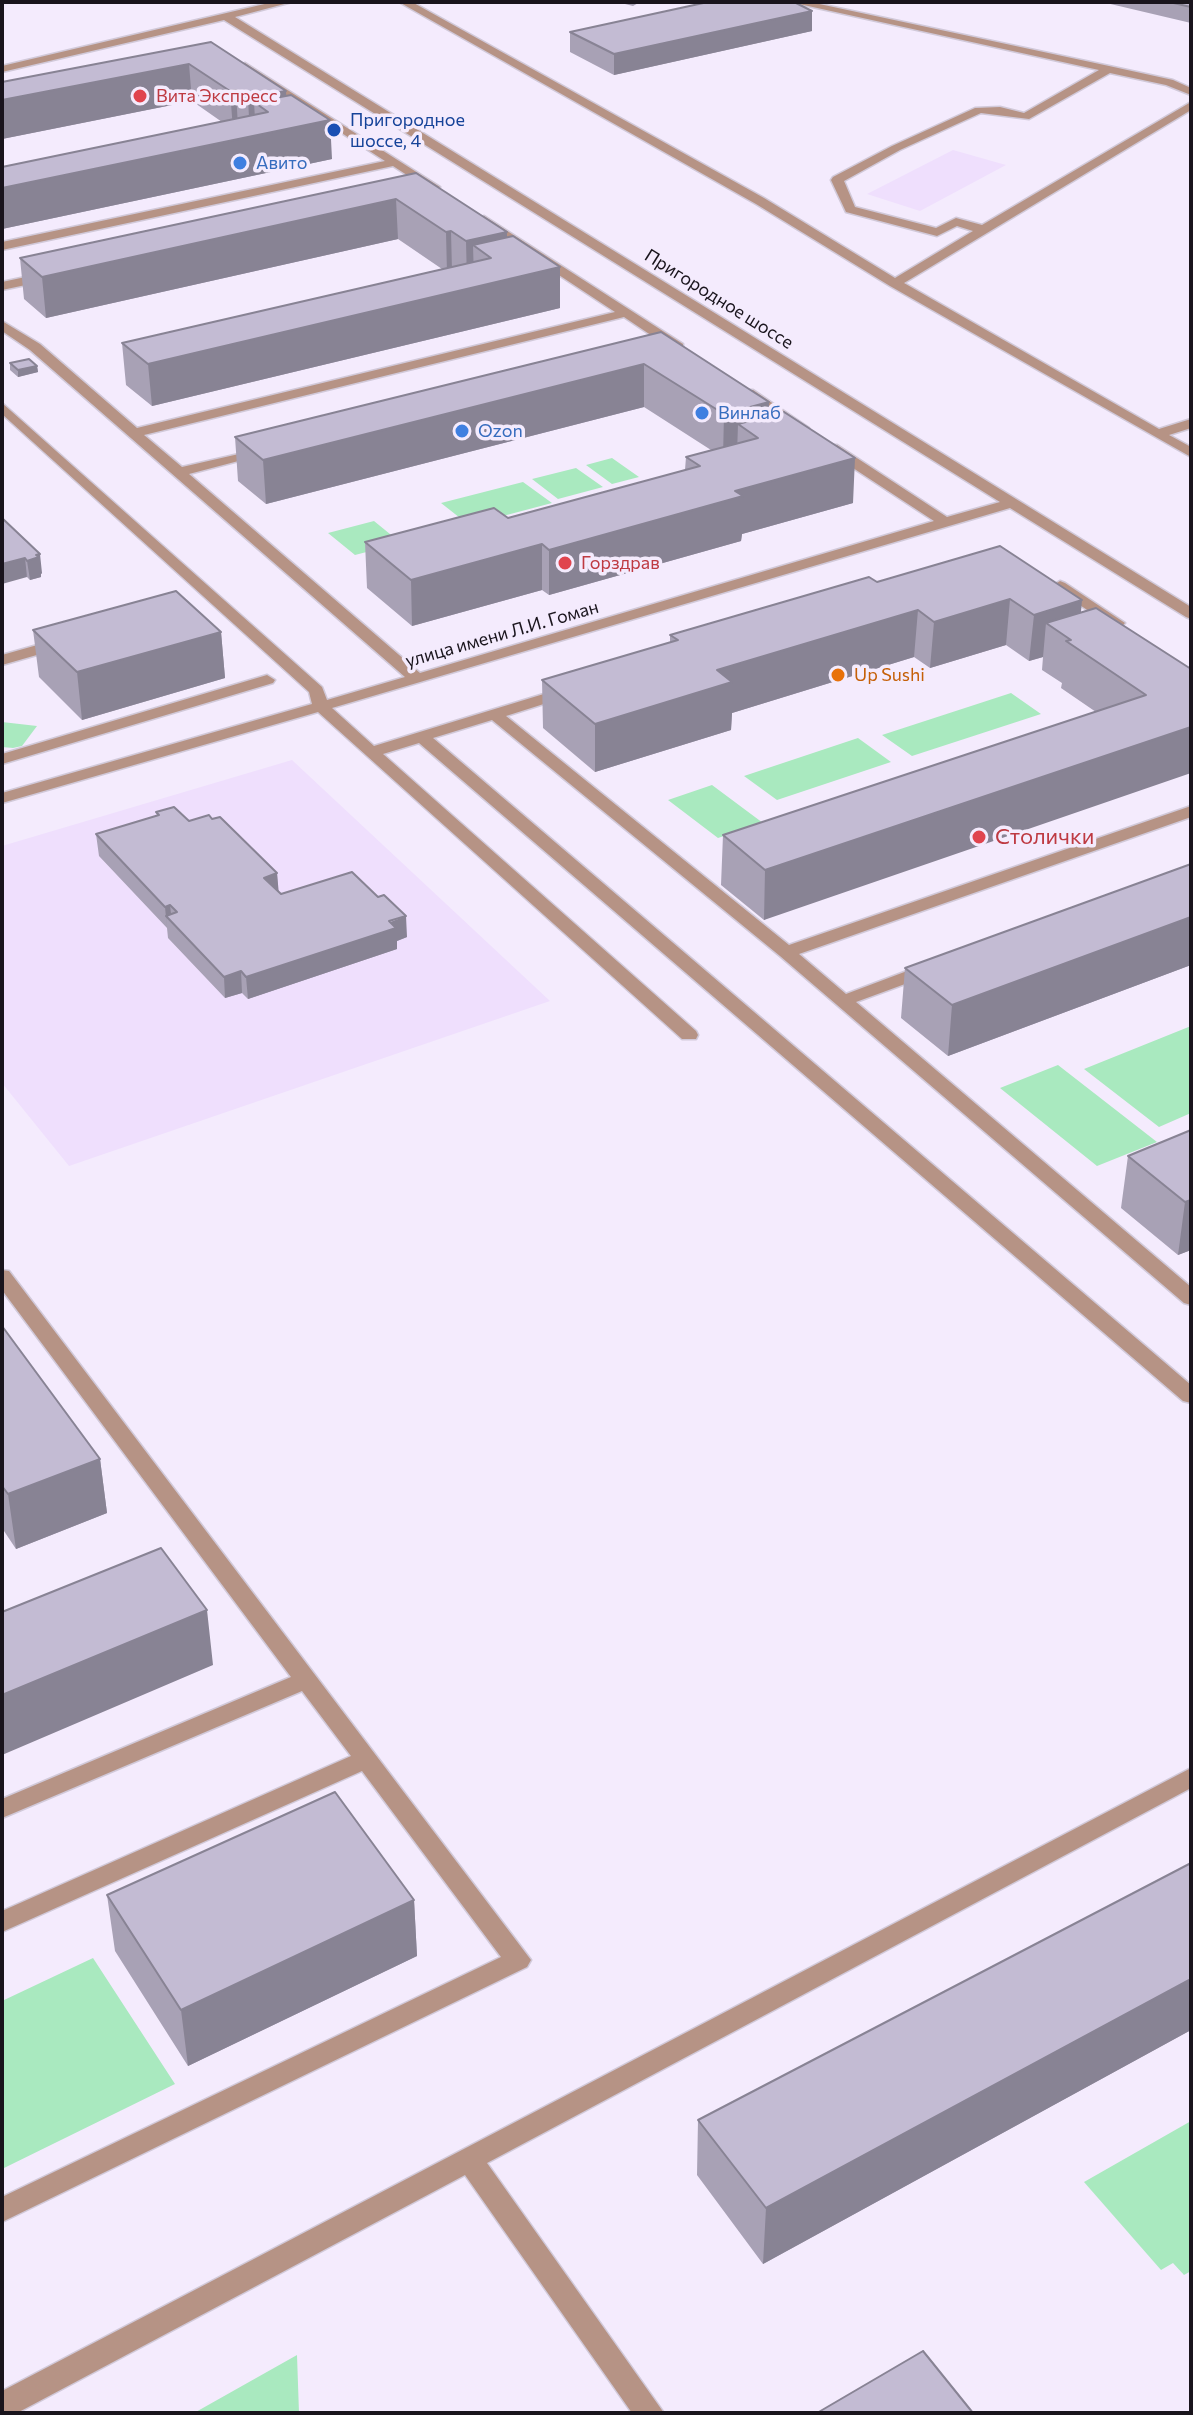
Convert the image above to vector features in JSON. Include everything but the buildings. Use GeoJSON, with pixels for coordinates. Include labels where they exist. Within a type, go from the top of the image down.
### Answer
{"type":"FeatureCollection","features":[{"type":"Feature","properties":{"kind":"street"},"geometry":{"type":"LineString","coordinates":[[2,69],[287,2]]}},
{"type":"Feature","properties":{"kind":"street"},"geometry":{"type":"LineString","coordinates":[[404,2],[747,193],[895,283],[1191,453]]}},
{"type":"Feature","properties":{"kind":"street"},"geometry":{"type":"LineString","coordinates":[[795,2],[1169,82],[1191,92]]}},
{"type":"Feature","properties":{"kind":"street","name":"Пригородное шоссе"},"geometry":{"type":"LineString","coordinates":[[227,17],[1191,614]]}},
{"type":"Feature","properties":{"kind":"street"},"geometry":{"type":"LineString","coordinates":[[228,63],[251,68],[451,199]]}},
{"type":"Feature","properties":{"kind":"street"},"geometry":{"type":"LineString","coordinates":[[985,230],[956,222],[937,232],[850,209],[837,180],[896,148],[979,110],[1000,110],[1025,117],[1109,69]]}},
{"type":"Feature","properties":{"kind":"street"},"geometry":{"type":"LineString","coordinates":[[895,283],[1191,105]]}},
{"type":"Feature","properties":{"kind":"street"},"geometry":{"type":"LineString","coordinates":[[2,246],[395,162]]}},
{"type":"Feature","properties":{"kind":"street"},"geometry":{"type":"LineString","coordinates":[[423,194],[438,190]]}},
{"type":"Feature","properties":{"kind":"street"},"geometry":{"type":"LineString","coordinates":[[476,215],[691,356]]}},
{"type":"Feature","properties":{"kind":"street"},"geometry":{"type":"LineString","coordinates":[[2,286],[60,273]]}},
{"type":"Feature","properties":{"kind":"street"},"geometry":{"type":"LineString","coordinates":[[134,433],[626,313]]}},
{"type":"Feature","properties":{"kind":"street"},"geometry":{"type":"LineString","coordinates":[[2,325],[35,347],[417,679]]}},
{"type":"Feature","properties":{"kind":"street"},"geometry":{"type":"LineString","coordinates":[[657,352],[678,347]]}},
{"type":"Feature","properties":{"kind":"street"},"geometry":{"type":"LineString","coordinates":[[730,381],[809,433]]}},
{"type":"Feature","properties":{"kind":"street"},"geometry":{"type":"LineString","coordinates":[[2,407],[316,690],[321,707],[689,1035]]}},
{"type":"Feature","properties":{"kind":"street"},"geometry":{"type":"LineString","coordinates":[[1158,434],[1191,423]]}},
{"type":"Feature","properties":{"kind":"street"},"geometry":{"type":"LineString","coordinates":[[822,442],[945,522]]}},
{"type":"Feature","properties":{"kind":"street"},"geometry":{"type":"LineString","coordinates":[[179,472],[279,447]]}},
{"type":"Feature","properties":{"kind":"street","name":"улица имени Л.И. Гоман"},"geometry":{"type":"LineString","coordinates":[[2,798],[615,622],[685,597],[1012,503]]}},
{"type":"Feature","properties":{"kind":"street"},"geometry":{"type":"LineString","coordinates":[[1051,580],[1130,631]]}},
{"type":"Feature","properties":{"kind":"street"},"geometry":{"type":"LineString","coordinates":[[193,606],[215,600]]}},
{"type":"Feature","properties":{"kind":"street"},"geometry":{"type":"LineString","coordinates":[[2,660],[72,640]]}},
{"type":"Feature","properties":{"kind":"street"},"geometry":{"type":"LineString","coordinates":[[2,759],[267,680]]}},
{"type":"Feature","properties":{"kind":"street"},"geometry":{"type":"LineString","coordinates":[[371,752],[586,686]]}},
{"type":"Feature","properties":{"kind":"street"},"geometry":{"type":"LineString","coordinates":[[494,714],[786,952],[1191,1298]]}},
{"type":"Feature","properties":{"kind":"street"},"geometry":{"type":"LineString","coordinates":[[421,736],[1191,1396]]}},
{"type":"Feature","properties":{"kind":"street"},"geometry":{"type":"LineString","coordinates":[[786,952],[1191,811]]}},
{"type":"Feature","properties":{"kind":"street"},"geometry":{"type":"LineString","coordinates":[[843,1001],[953,960]]}},
{"type":"Feature","properties":{"kind":"street"},"geometry":{"type":"LineString","coordinates":[[2,2210],[518,1960],[3,1280]]}},
{"type":"Feature","properties":{"kind":"street"},"geometry":{"type":"LineString","coordinates":[[2,1809],[306,1680]]}},
{"type":"Feature","properties":{"kind":"street"},"geometry":{"type":"LineString","coordinates":[[2,1922],[367,1759]]}},
{"type":"Feature","properties":{"kind":"street"},"geometry":{"type":"LineString","coordinates":[[2,2406],[1191,1777]]}},
{"type":"Feature","properties":{"kind":"street"},"geometry":{"type":"LineString","coordinates":[[469,2159],[649,2413]]}},
{"type":"Feature","properties":{"kind":"shaded area"},"geometry":{"type":"Polygon","coordinates":[[[953,150],[1006,165],[920,211],[867,194],[953,150]]]}},
{"type":"Feature","properties":{"kind":"shaded area"},"geometry":{"type":"Polygon","coordinates":[[[292,760],[550,1001],[69,1166],[2,1083],[2,846],[292,760]]]}},
{"type":"Feature","properties":{"kind":"green space"},"geometry":{"type":"Polygon","coordinates":[[[612,458],[639,477],[612,484],[586,465],[612,458]]]}},
{"type":"Feature","properties":{"kind":"green space"},"geometry":{"type":"Polygon","coordinates":[[[576,468],[603,487],[558,499],[532,479],[576,468]]]}},
{"type":"Feature","properties":{"kind":"green space"},"geometry":{"type":"Polygon","coordinates":[[[523,482],[552,503],[469,525],[441,503],[523,482]]]}},
{"type":"Feature","properties":{"kind":"green space"},"geometry":{"type":"Polygon","coordinates":[[[374,521],[401,543],[355,555],[328,533],[374,521]]]}},
{"type":"Feature","properties":{"kind":"green space"},"geometry":{"type":"Polygon","coordinates":[[[1011,693],[1041,714],[912,756],[882,735],[1011,693]]]}},
{"type":"Feature","properties":{"kind":"green space"},"geometry":{"type":"Polygon","coordinates":[[[2,722],[37,726],[22,746],[2,747],[2,722]]]}},
{"type":"Feature","properties":{"kind":"green space"},"geometry":{"type":"Polygon","coordinates":[[[858,738],[891,762],[777,800],[744,776],[858,738]]]}},
{"type":"Feature","properties":{"kind":"green space"},"geometry":{"type":"Polygon","coordinates":[[[712,785],[763,823],[718,838],[668,800],[712,785]]]}},
{"type":"Feature","properties":{"kind":"green space"},"geometry":{"type":"Polygon","coordinates":[[[1191,1026],[1191,1113],[1159,1127],[1084,1069],[1191,1026]]]}},
{"type":"Feature","properties":{"kind":"green space"},"geometry":{"type":"Polygon","coordinates":[[[1058,1065],[1157,1142],[1097,1166],[1000,1088],[1058,1065]]]}},
{"type":"Feature","properties":{"kind":"green space"},"geometry":{"type":"Polygon","coordinates":[[[93,1958],[175,2084],[2,2169],[2,2001],[93,1958]]]}},
{"type":"Feature","properties":{"kind":"green space"},"geometry":{"type":"Polygon","coordinates":[[[1191,2121],[1191,2271],[1184,2275],[1173,2263],[1161,2270],[1084,2182],[1191,2121]]]}},
{"type":"Feature","properties":{"kind":"green space"},"geometry":{"type":"Polygon","coordinates":[[[297,2355],[299,2413],[194,2413],[297,2355]]]}},
{"type":"Feature","properties":{"kind":"place","name":"Вита Экспресс"},"geometry":{"type":"Point","coordinates":[140,96]}},
{"type":"Feature","properties":{"kind":"place","name":"Пригородное шоссе, 4"},"geometry":{"type":"Point","coordinates":[334,130]}},
{"type":"Feature","properties":{"kind":"place","name":"Авито"},"geometry":{"type":"Point","coordinates":[240,163]}},
{"type":"Feature","properties":{"kind":"place","name":"Винлаб"},"geometry":{"type":"Point","coordinates":[702,413]}},
{"type":"Feature","properties":{"kind":"place","name":"Ozon"},"geometry":{"type":"Point","coordinates":[462,431]}},
{"type":"Feature","properties":{"kind":"place","name":"Горздрав"},"geometry":{"type":"Point","coordinates":[565,563]}},
{"type":"Feature","properties":{"kind":"place","name":"Up Sushi"},"geometry":{"type":"Point","coordinates":[838,675]}},
{"type":"Feature","properties":{"kind":"place","name":"Столички"},"geometry":{"type":"Point","coordinates":[979,837]}}]}
